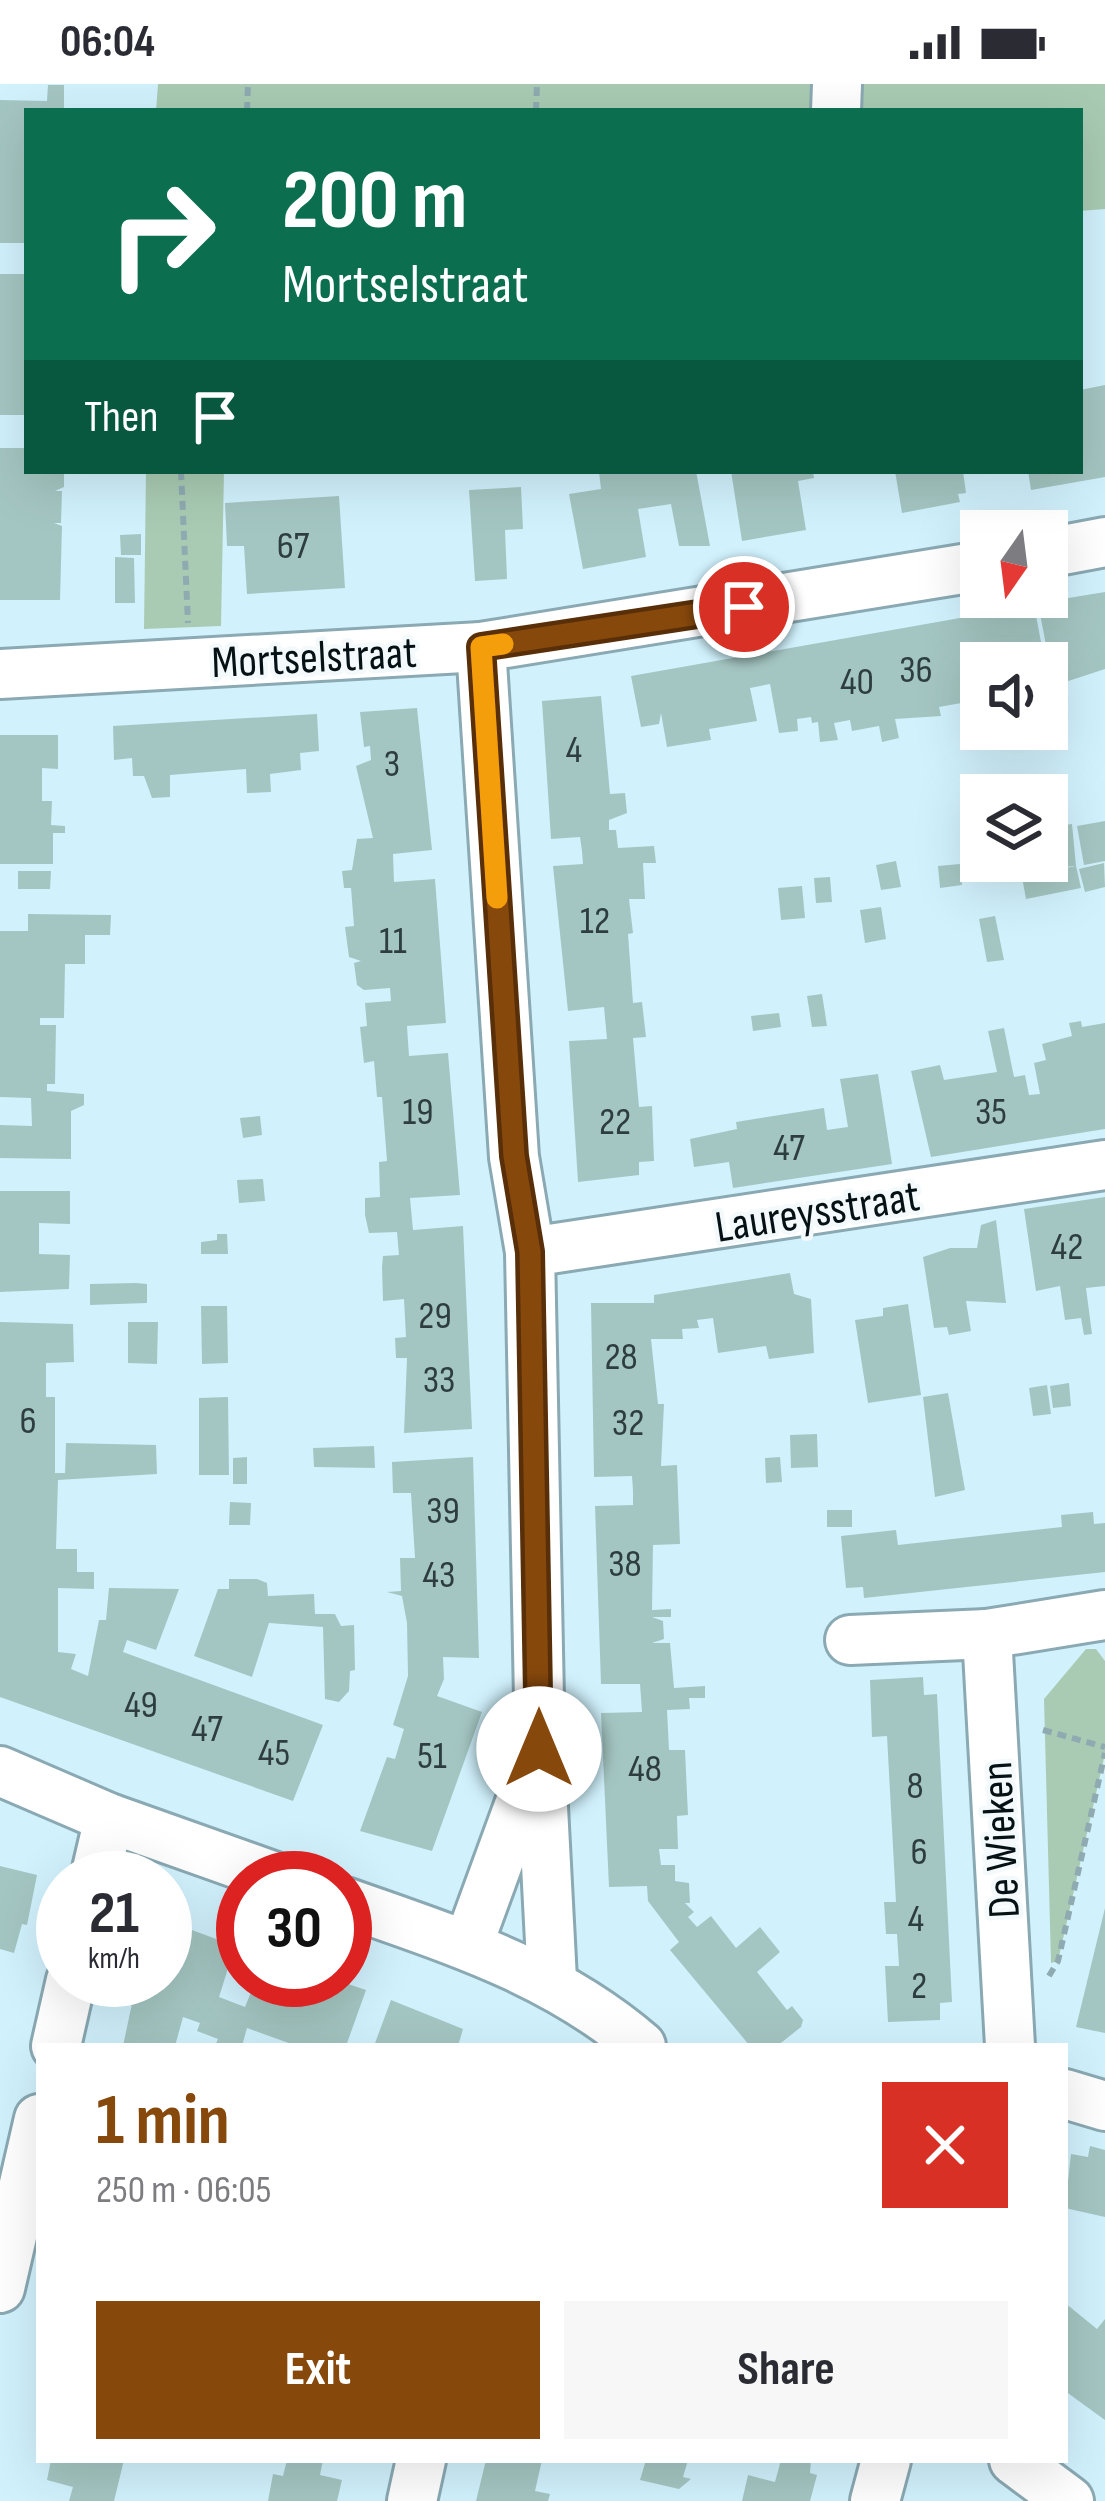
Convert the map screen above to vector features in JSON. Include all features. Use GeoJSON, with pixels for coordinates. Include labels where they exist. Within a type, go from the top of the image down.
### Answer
{"type":"FeatureCollection","features":[{"type":"Feature","properties":{"kind":"street"},"geometry":{"type":"LineString","coordinates":[[1068,549],[1105,542]]}},
{"type":"Feature","properties":{"kind":"street","name":"Mortselstraat"},"geometry":{"type":"LineString","coordinates":[[0,674],[481,647],[960,569]]}},
{"type":"Feature","properties":{"kind":"street"},"geometry":{"type":"LineString","coordinates":[[481,647],[514,1156],[530,1252],[539,1749],[552,1980]]}},
{"type":"Feature","properties":{"kind":"street","name":"Laureysstraat"},"geometry":{"type":"LineString","coordinates":[[530,1252],[1105,1165]]}},
{"type":"Feature","properties":{"kind":"street"},"geometry":{"type":"LineString","coordinates":[[850,1640],[987,1634],[1105,1615]]}},
{"type":"Feature","properties":{"kind":"street","name":"De Wieken"},"geometry":{"type":"LineString","coordinates":[[987,1634],[1010,2043]]}},
{"type":"Feature","properties":{"kind":"street"},"geometry":{"type":"LineString","coordinates":[[468,1946],[539,1749]]}},
{"type":"Feature","properties":{"kind":"street"},"geometry":{"type":"LineString","coordinates":[[9,1778],[216,1856]]}},
{"type":"Feature","properties":{"kind":"street"},"geometry":{"type":"LineString","coordinates":[[101,1851],[109,1818]]}},
{"type":"Feature","properties":{"kind":"street"},"geometry":{"type":"LineString","coordinates":[[372,1912],[552,1980],[595,2006],[637,2043]]}},
{"type":"Feature","properties":{"kind":"street"},"geometry":{"type":"LineString","coordinates":[[57,2043],[65,2007]]}},
{"type":"Feature","properties":{"kind":"street"},"geometry":{"type":"LineString","coordinates":[[1068,2096],[1105,2105]]}},
{"type":"Feature","properties":{"kind":"street"},"geometry":{"type":"LineString","coordinates":[[0,2288],[36,2132]]}},
{"type":"Feature","properties":{"kind":"street"},"geometry":{"type":"LineString","coordinates":[[412,2501],[421,2463]]}},
{"type":"Feature","properties":{"kind":"street"},"geometry":{"type":"LineString","coordinates":[[875,2501],[885,2463]]}},
{"type":"Feature","properties":{"kind":"street"},"geometry":{"type":"LineString","coordinates":[[1018,2463],[1069,2501]]}},
{"type":"Feature","properties":{"kind":"path"},"geometry":{"type":"LineString","coordinates":[[181,474],[189,663]]}},
{"type":"Feature","properties":{"kind":"path"},"geometry":{"type":"LineString","coordinates":[[1043,1730],[1105,1750],[1058,1961],[1047,1980]]}},
{"type":"Feature","properties":{"kind":"green space"},"geometry":{"type":"Polygon","coordinates":[[[158,84],[1105,84],[1105,209],[1083,211],[1083,108],[156,108],[158,84]]]}},
{"type":"Feature","properties":{"kind":"green space"},"geometry":{"type":"Polygon","coordinates":[[[146,474],[224,474],[221,626],[144,629],[146,474]]]}},
{"type":"Feature","properties":{"kind":"green space"},"geometry":{"type":"Polygon","coordinates":[[[1086,1649],[1096,1649],[1105,1661],[1105,1754],[1058,1961],[1051,1963],[1044,1699],[1086,1649]]]}},
{"type":"Feature","properties":{"kind":"building"},"geometry":{"type":"Polygon","coordinates":[[[48,85],[64,85],[64,108],[24,108],[24,243],[0,243],[0,100],[47,101],[48,85]]]}},
{"type":"Feature","properties":{"kind":"building"},"geometry":{"type":"Polygon","coordinates":[[[0,274],[24,274],[24,415],[0,415],[0,274]]]}},
{"type":"Feature","properties":{"kind":"building"},"geometry":{"type":"Polygon","coordinates":[[[1105,385],[1105,477],[1031,490],[1028,474],[1083,474],[1083,389],[1105,385]]]}},
{"type":"Feature","properties":{"kind":"building"},"geometry":{"type":"Polygon","coordinates":[[[0,448],[24,448],[24,474],[64,474],[64,487],[55,491],[62,491],[61,523],[54,523],[62,526],[60,600],[0,600],[0,448]]]}},
{"type":"Feature","properties":{"kind":"building"},"geometry":{"type":"Polygon","coordinates":[[[599,474],[697,474],[710,546],[679,546],[671,504],[638,509],[646,557],[583,569],[569,494],[601,489],[599,474]]]}},
{"type":"Feature","properties":{"kind":"building"},"geometry":{"type":"Polygon","coordinates":[[[731,474],[813,474],[814,478],[798,481],[806,530],[742,541],[731,474]]]}},
{"type":"Feature","properties":{"kind":"building"},"geometry":{"type":"Polygon","coordinates":[[[896,474],[963,474],[966,493],[958,494],[960,502],[902,513],[896,474]]]}},
{"type":"Feature","properties":{"kind":"building"},"geometry":{"type":"Polygon","coordinates":[[[521,487],[523,529],[505,530],[507,579],[475,581],[469,490],[521,487]]]}},
{"type":"Feature","properties":{"kind":"building"},"geometry":{"type":"Polygon","coordinates":[[[339,496],[345,588],[247,594],[244,546],[227,546],[225,503],[339,496]]]}},
{"type":"Feature","properties":{"kind":"building"},"geometry":{"type":"Polygon","coordinates":[[[141,534],[141,555],[121,555],[120,535],[141,534]]]}},
{"type":"Feature","properties":{"kind":"building"},"geometry":{"type":"Polygon","coordinates":[[[115,557],[134,558],[135,603],[115,603],[115,557]]]}},
{"type":"Feature","properties":{"kind":"building"},"geometry":{"type":"Polygon","coordinates":[[[1105,592],[1105,669],[1068,681],[1068,642],[1045,642],[1041,618],[1068,618],[1068,598],[1105,592]]]}},
{"type":"Feature","properties":{"kind":"building"},"geometry":{"type":"Polygon","coordinates":[[[960,618],[1036,618],[1041,642],[960,642],[960,703],[939,707],[941,716],[895,719],[899,738],[882,742],[879,726],[852,731],[850,720],[834,723],[838,740],[820,742],[818,722],[812,723],[811,717],[797,719],[798,731],[779,733],[770,684],[750,688],[757,721],[709,729],[711,740],[667,747],[661,713],[659,724],[641,727],[631,676],[960,618]]]}},
{"type":"Feature","properties":{"kind":"building"},"geometry":{"type":"Polygon","coordinates":[[[601,696],[610,794],[625,793],[627,813],[609,820],[609,830],[616,830],[618,848],[654,846],[656,863],[643,863],[645,899],[629,899],[633,933],[628,934],[633,1003],[642,1002],[646,1037],[633,1038],[639,1107],[652,1106],[654,1161],[639,1162],[639,1175],[578,1182],[569,1041],[607,1039],[604,1007],[568,1011],[553,866],[583,864],[582,851],[580,837],[551,839],[542,701],[601,696]]]}},
{"type":"Feature","properties":{"kind":"building"},"geometry":{"type":"Polygon","coordinates":[[[417,708],[432,850],[393,854],[394,882],[435,879],[446,1023],[407,1026],[409,1056],[448,1053],[460,1195],[410,1198],[413,1230],[463,1226],[472,1429],[404,1433],[407,1358],[396,1358],[395,1338],[406,1337],[404,1299],[383,1301],[383,1256],[399,1255],[397,1232],[369,1233],[365,1215],[365,1198],[380,1197],[379,1162],[387,1161],[382,1097],[377,1097],[374,1061],[364,1063],[360,1027],[367,1026],[365,1003],[391,1001],[390,988],[364,990],[357,985],[354,963],[361,961],[349,957],[345,927],[354,926],[351,888],[344,888],[342,871],[352,870],[357,839],[373,838],[356,766],[371,760],[370,746],[364,747],[360,712],[417,708]]]}},
{"type":"Feature","properties":{"kind":"building"},"geometry":{"type":"Polygon","coordinates":[[[317,714],[319,751],[300,753],[301,770],[270,774],[271,792],[247,793],[246,769],[170,775],[170,797],[152,798],[144,776],[133,776],[132,758],[114,760],[113,726],[317,714]]]}},
{"type":"Feature","properties":{"kind":"building"},"geometry":{"type":"Polygon","coordinates":[[[0,735],[58,735],[58,769],[42,768],[42,801],[52,801],[51,825],[65,826],[65,833],[53,833],[53,864],[0,864],[0,735]]]}},
{"type":"Feature","properties":{"kind":"building"},"geometry":{"type":"Polygon","coordinates":[[[1105,821],[1105,861],[1084,865],[1077,826],[1105,821]]]}},
{"type":"Feature","properties":{"kind":"building"},"geometry":{"type":"Polygon","coordinates":[[[1068,824],[1072,824],[1076,866],[1068,867],[1068,824]]]}},
{"type":"Feature","properties":{"kind":"building"},"geometry":{"type":"Polygon","coordinates":[[[896,861],[901,887],[881,890],[876,865],[896,861]]]}},
{"type":"Feature","properties":{"kind":"building"},"geometry":{"type":"Polygon","coordinates":[[[1104,863],[1105,887],[1085,892],[1079,869],[1104,863]]]}},
{"type":"Feature","properties":{"kind":"building"},"geometry":{"type":"Polygon","coordinates":[[[960,864],[962,885],[940,888],[938,866],[960,864]]]}},
{"type":"Feature","properties":{"kind":"building"},"geometry":{"type":"Polygon","coordinates":[[[1076,866],[1081,888],[1026,899],[1023,882],[1068,882],[1068,868],[1076,866]]]}},
{"type":"Feature","properties":{"kind":"building"},"geometry":{"type":"Polygon","coordinates":[[[18,871],[51,871],[50,889],[18,889],[18,871]]]}},
{"type":"Feature","properties":{"kind":"building"},"geometry":{"type":"Polygon","coordinates":[[[830,877],[832,902],[816,903],[814,878],[830,877]]]}},
{"type":"Feature","properties":{"kind":"building"},"geometry":{"type":"Polygon","coordinates":[[[802,886],[805,918],[781,920],[778,888],[802,886]]]}},
{"type":"Feature","properties":{"kind":"building"},"geometry":{"type":"Polygon","coordinates":[[[881,907],[886,939],[865,943],[860,910],[881,907]]]}},
{"type":"Feature","properties":{"kind":"building"},"geometry":{"type":"Polygon","coordinates":[[[28,914],[111,915],[110,935],[85,935],[85,964],[65,964],[64,1018],[40,1018],[40,1025],[56,1025],[55,1084],[47,1084],[47,1091],[84,1094],[84,1105],[71,1111],[71,1159],[0,1158],[0,1125],[32,1126],[31,1098],[0,1097],[0,931],[28,931],[28,914]]]}},
{"type":"Feature","properties":{"kind":"building"},"geometry":{"type":"Polygon","coordinates":[[[995,916],[1004,960],[987,962],[979,919],[995,916]]]}},
{"type":"Feature","properties":{"kind":"building"},"geometry":{"type":"Polygon","coordinates":[[[822,994],[827,1026],[812,1027],[807,996],[822,994]]]}},
{"type":"Feature","properties":{"kind":"building"},"geometry":{"type":"Polygon","coordinates":[[[779,1013],[781,1027],[753,1031],[751,1016],[779,1013]]]}},
{"type":"Feature","properties":{"kind":"building"},"geometry":{"type":"Polygon","coordinates":[[[1081,1021],[1082,1027],[1105,1023],[1105,1129],[931,1157],[911,1071],[940,1065],[944,1080],[997,1072],[988,1031],[1004,1028],[1014,1077],[1025,1075],[1029,1095],[1040,1094],[1034,1063],[1046,1060],[1042,1044],[1072,1036],[1069,1023],[1081,1021]]]}},
{"type":"Feature","properties":{"kind":"building"},"geometry":{"type":"Polygon","coordinates":[[[878,1074],[892,1164],[733,1188],[729,1162],[694,1167],[690,1139],[737,1129],[736,1122],[824,1108],[827,1130],[848,1127],[840,1079],[878,1074]]]}},
{"type":"Feature","properties":{"kind":"building"},"geometry":{"type":"Polygon","coordinates":[[[260,1116],[262,1135],[243,1138],[240,1118],[260,1116]]]}},
{"type":"Feature","properties":{"kind":"building"},"geometry":{"type":"Polygon","coordinates":[[[263,1179],[265,1201],[239,1203],[237,1180],[263,1179]]]}},
{"type":"Feature","properties":{"kind":"building"},"geometry":{"type":"Polygon","coordinates":[[[0,1191],[70,1191],[70,1224],[39,1223],[39,1254],[70,1255],[69,1289],[0,1292],[0,1191]]]}},
{"type":"Feature","properties":{"kind":"building"},"geometry":{"type":"Polygon","coordinates":[[[1105,1197],[1105,1286],[1086,1288],[1092,1334],[1084,1335],[1081,1318],[1065,1320],[1060,1286],[1036,1291],[1024,1209],[1105,1197]]]}},
{"type":"Feature","properties":{"kind":"building"},"geometry":{"type":"Polygon","coordinates":[[[996,1220],[1006,1303],[966,1301],[971,1331],[949,1335],[947,1327],[934,1328],[923,1257],[950,1248],[977,1248],[981,1225],[996,1220]]]}},
{"type":"Feature","properties":{"kind":"building"},"geometry":{"type":"Polygon","coordinates":[[[217,1234],[227,1234],[228,1254],[201,1254],[201,1242],[217,1240],[217,1234]]]}},
{"type":"Feature","properties":{"kind":"building"},"geometry":{"type":"Polygon","coordinates":[[[790,1273],[794,1294],[811,1299],[814,1353],[769,1359],[766,1346],[718,1353],[713,1318],[697,1320],[699,1328],[682,1329],[683,1339],[651,1339],[658,1404],[664,1404],[661,1466],[677,1465],[680,1544],[653,1545],[652,1610],[671,1609],[671,1617],[652,1617],[663,1621],[664,1639],[652,1643],[670,1643],[674,1688],[705,1686],[705,1698],[689,1698],[690,1709],[667,1710],[669,1750],[685,1750],[688,1815],[677,1816],[678,1849],[659,1849],[661,1865],[675,1865],[675,1881],[689,1883],[690,1903],[685,1903],[694,1912],[688,1917],[697,1927],[711,1916],[736,1948],[760,1927],[780,1952],[757,1972],[787,2010],[792,2006],[803,2020],[781,2043],[748,2043],[670,1950],[679,1942],[648,1901],[647,1886],[609,1887],[601,1713],[642,1712],[640,1684],[601,1684],[595,1506],[633,1505],[633,1491],[632,1476],[594,1477],[591,1303],[654,1303],[654,1295],[790,1273]]]}},
{"type":"Feature","properties":{"kind":"building"},"geometry":{"type":"Polygon","coordinates":[[[90,1284],[147,1284],[147,1303],[90,1305],[90,1284]]]}},
{"type":"Feature","properties":{"kind":"building"},"geometry":{"type":"Polygon","coordinates":[[[908,1304],[921,1395],[868,1403],[855,1320],[883,1316],[883,1308],[908,1304]]]}},
{"type":"Feature","properties":{"kind":"building"},"geometry":{"type":"Polygon","coordinates":[[[201,1306],[227,1306],[228,1363],[202,1364],[201,1306]]]}},
{"type":"Feature","properties":{"kind":"building"},"geometry":{"type":"Polygon","coordinates":[[[0,1322],[73,1324],[74,1362],[46,1363],[46,1397],[55,1397],[55,1473],[65,1473],[66,1443],[156,1445],[157,1474],[58,1480],[56,1549],[77,1549],[77,1572],[94,1572],[94,1589],[58,1588],[58,1652],[76,1654],[71,1669],[88,1676],[99,1620],[106,1620],[109,1588],[179,1589],[156,1650],[127,1640],[123,1652],[323,1725],[293,1801],[0,1697],[0,1322]]]}},
{"type":"Feature","properties":{"kind":"building"},"geometry":{"type":"Polygon","coordinates":[[[128,1322],[158,1322],[157,1364],[128,1363],[128,1322]]]}},
{"type":"Feature","properties":{"kind":"building"},"geometry":{"type":"Polygon","coordinates":[[[1069,1383],[1071,1406],[1053,1408],[1050,1386],[1069,1383]]]}},
{"type":"Feature","properties":{"kind":"building"},"geometry":{"type":"Polygon","coordinates":[[[1047,1385],[1051,1414],[1033,1416],[1029,1388],[1047,1385]]]}},
{"type":"Feature","properties":{"kind":"building"},"geometry":{"type":"Polygon","coordinates":[[[948,1393],[965,1490],[935,1497],[923,1397],[948,1393]]]}},
{"type":"Feature","properties":{"kind":"building"},"geometry":{"type":"Polygon","coordinates":[[[228,1397],[229,1475],[199,1475],[199,1398],[228,1397]]]}},
{"type":"Feature","properties":{"kind":"building"},"geometry":{"type":"Polygon","coordinates":[[[817,1434],[818,1467],[791,1468],[790,1435],[817,1434]]]}},
{"type":"Feature","properties":{"kind":"building"},"geometry":{"type":"Polygon","coordinates":[[[374,1446],[375,1468],[314,1467],[313,1448],[374,1446]]]}},
{"type":"Feature","properties":{"kind":"building"},"geometry":{"type":"Polygon","coordinates":[[[247,1457],[247,1484],[233,1484],[233,1458],[247,1457]]]}},
{"type":"Feature","properties":{"kind":"building"},"geometry":{"type":"Polygon","coordinates":[[[473,1457],[479,1658],[443,1657],[444,1679],[437,1696],[482,1712],[432,1851],[360,1831],[387,1757],[395,1759],[404,1729],[393,1725],[408,1676],[407,1623],[402,1596],[387,1592],[401,1591],[400,1558],[415,1558],[411,1493],[393,1493],[392,1462],[473,1457]]]}},
{"type":"Feature","properties":{"kind":"building"},"geometry":{"type":"Polygon","coordinates":[[[780,1457],[782,1482],[766,1483],[765,1458],[780,1457]]]}},
{"type":"Feature","properties":{"kind":"building"},"geometry":{"type":"Polygon","coordinates":[[[230,1502],[251,1503],[250,1525],[229,1525],[230,1502]]]}},
{"type":"Feature","properties":{"kind":"building"},"geometry":{"type":"Polygon","coordinates":[[[827,1510],[852,1510],[852,1527],[827,1527],[827,1510]]]}},
{"type":"Feature","properties":{"kind":"building"},"geometry":{"type":"Polygon","coordinates":[[[1093,1512],[1094,1524],[1105,1523],[1105,1572],[864,1598],[863,1587],[846,1588],[841,1536],[896,1530],[898,1545],[1062,1527],[1061,1515],[1093,1512]]]}},
{"type":"Feature","properties":{"kind":"building"},"geometry":{"type":"Polygon","coordinates":[[[229,1579],[267,1583],[268,1596],[314,1594],[315,1614],[335,1614],[341,1626],[354,1625],[355,1670],[350,1671],[349,1691],[339,1702],[325,1699],[323,1627],[269,1623],[252,1677],[194,1656],[218,1589],[229,1589],[229,1579]]]}},
{"type":"Feature","properties":{"kind":"building"},"geometry":{"type":"Polygon","coordinates":[[[923,1677],[924,1695],[937,1694],[952,2002],[940,2003],[940,2020],[888,2022],[885,1966],[899,1966],[897,1934],[886,1934],[884,1902],[896,1902],[887,1736],[872,1737],[870,1680],[923,1677]]]}},
{"type":"Feature","properties":{"kind":"building"},"geometry":{"type":"Polygon","coordinates":[[[0,1866],[36,1875],[36,1880],[27,1925],[22,1924],[14,1953],[0,1949],[0,1866]]]}},
{"type":"Feature","properties":{"kind":"building"},"geometry":{"type":"Polygon","coordinates":[[[1105,1908],[1105,2033],[1076,2027],[1105,1908]]]}},
{"type":"Feature","properties":{"kind":"building"},"geometry":{"type":"Polygon","coordinates":[[[192,1930],[216,1939],[216,2007],[360,2007],[347,2043],[289,2043],[247,2028],[243,2043],[216,2043],[218,2039],[197,2031],[200,2023],[183,2017],[176,2043],[124,2043],[131,2007],[192,2007],[192,1930]]]}},
{"type":"Feature","properties":{"kind":"building"},"geometry":{"type":"Polygon","coordinates":[[[391,2000],[463,2029],[459,2043],[375,2043],[391,2000]]]}},
{"type":"Feature","properties":{"kind":"building"},"geometry":{"type":"Polygon","coordinates":[[[1090,2146],[1105,2150],[1105,2217],[1068,2209],[1071,2154],[1088,2157],[1090,2146]]]}},
{"type":"Feature","properties":{"kind":"building"},"geometry":{"type":"Polygon","coordinates":[[[1068,2305],[1097,2329],[1105,2319],[1105,2420],[1068,2393],[1068,2305]]]}},
{"type":"Feature","properties":{"kind":"building"},"geometry":{"type":"Polygon","coordinates":[[[50,2463],[123,2463],[114,2501],[69,2501],[73,2487],[47,2480],[50,2463]]]}},
{"type":"Feature","properties":{"kind":"building"},"geometry":{"type":"Polygon","coordinates":[[[286,2463],[322,2463],[320,2475],[342,2480],[337,2501],[268,2501],[273,2474],[283,2476],[286,2463]]]}},
{"type":"Feature","properties":{"kind":"building"},"geometry":{"type":"Polygon","coordinates":[[[485,2463],[541,2463],[535,2491],[550,2494],[548,2501],[476,2501],[485,2463]]]}},
{"type":"Feature","properties":{"kind":"building"},"geometry":{"type":"Polygon","coordinates":[[[645,2463],[687,2463],[683,2477],[691,2479],[679,2489],[640,2480],[645,2463]]]}},
{"type":"Feature","properties":{"kind":"building"},"geometry":{"type":"Polygon","coordinates":[[[780,2463],[811,2463],[810,2473],[817,2475],[810,2501],[742,2501],[748,2475],[775,2482],[780,2463]]]}},
{"type":"Feature","properties":{"kind":"slow traffic"},"geometry":{"type":"LineString","coordinates":[[497,898],[481,647],[503,644]]}},
{"type":"Feature","properties":{"kind":"route"},"geometry":{"type":"LineString","coordinates":[[539,1749],[530,1252],[514,1156],[481,647],[744,607]]}}]}
